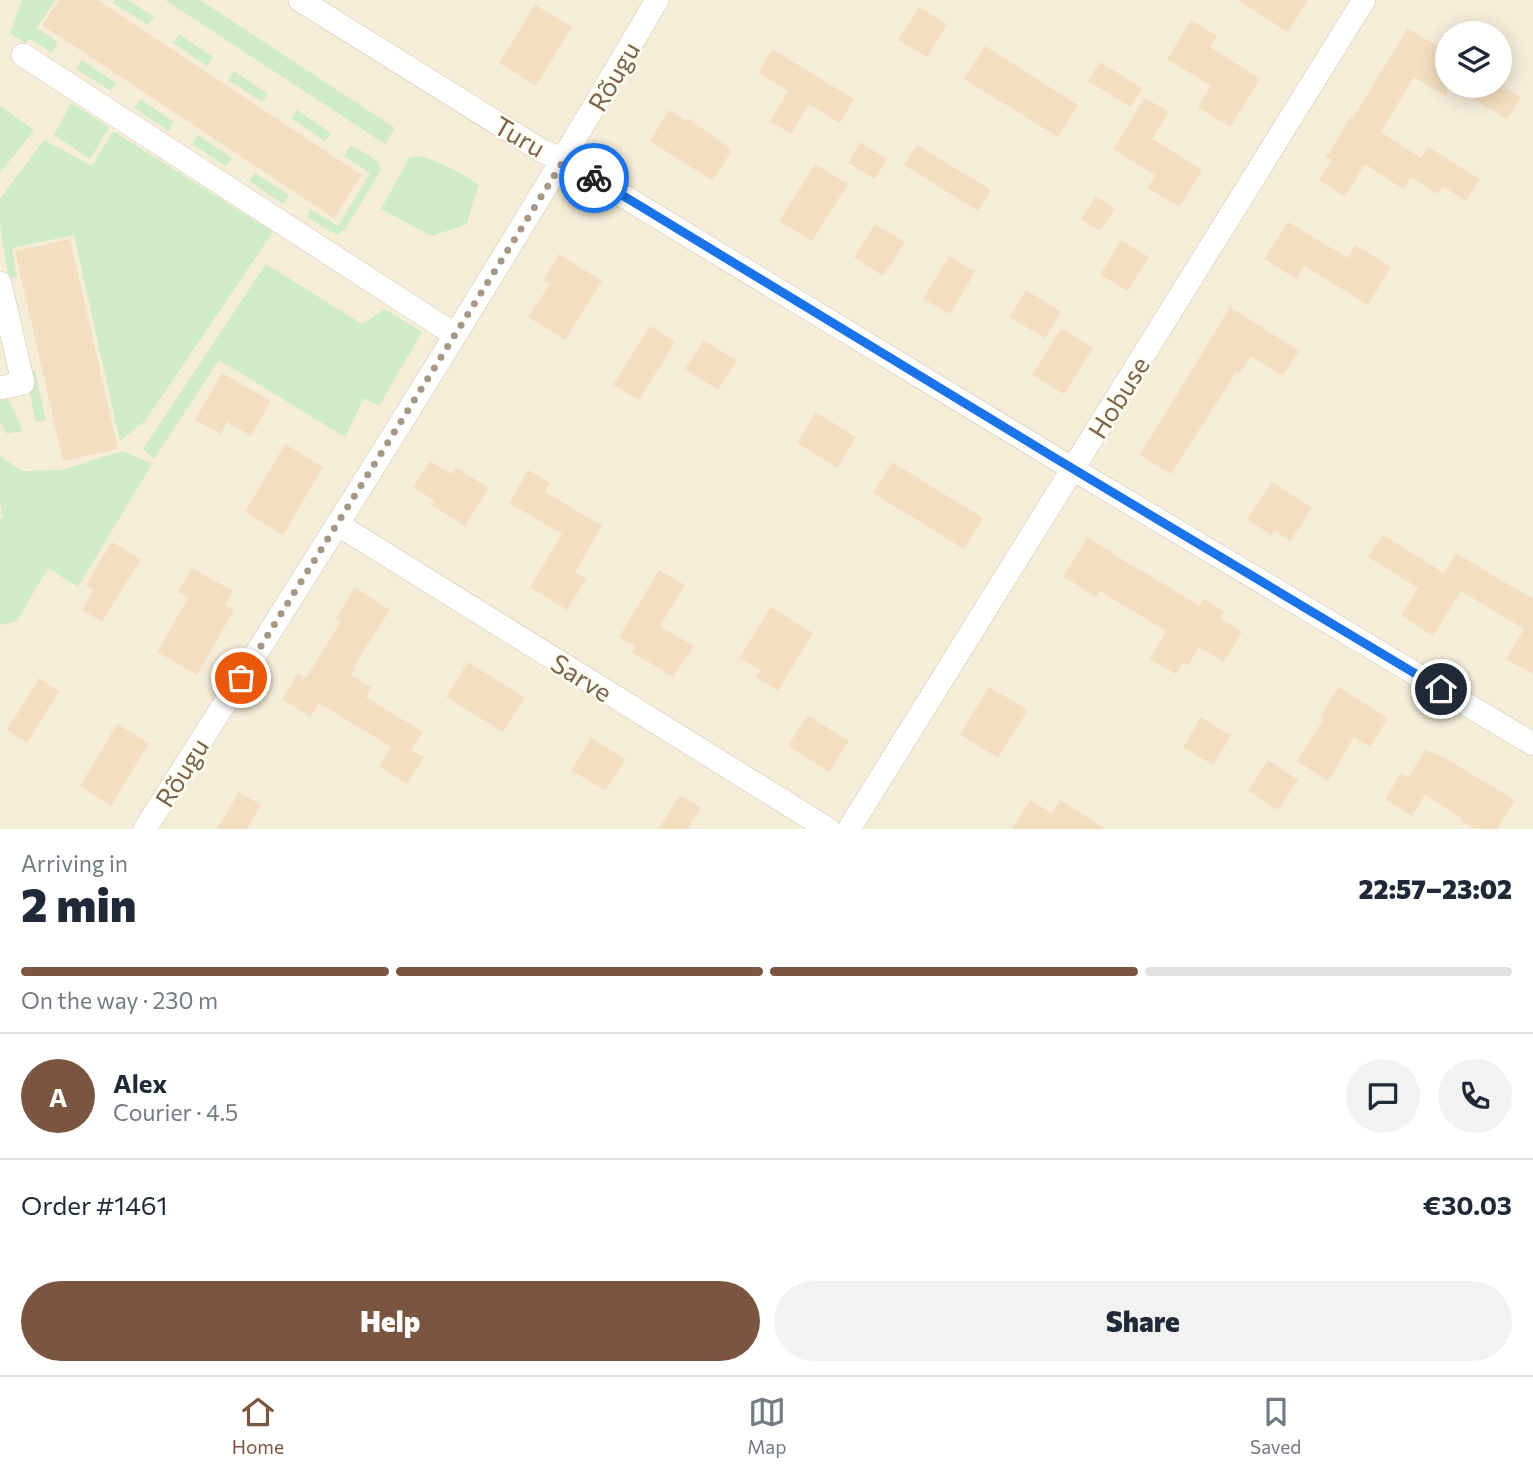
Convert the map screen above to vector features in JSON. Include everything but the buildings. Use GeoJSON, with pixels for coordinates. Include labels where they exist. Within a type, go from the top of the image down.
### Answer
{"type":"FeatureCollection","features":[{"type":"Feature","properties":{"kind":"street","name":"Turu"},"geometry":{"type":"LineString","coordinates":[[300,0],[542,151],[564,160],[1533,744]]}},
{"type":"Feature","properties":{"kind":"street","name":"Rõugu"},"geometry":{"type":"LineString","coordinates":[[145,829],[564,160],[657,0]]}},
{"type":"Feature","properties":{"kind":"street","name":"Hobuse"},"geometry":{"type":"LineString","coordinates":[[849,829],[1364,0]]}},
{"type":"Feature","properties":{"kind":"street"},"geometry":{"type":"LineString","coordinates":[[23,55],[455,335]]}},
{"type":"Feature","properties":{"kind":"street"},"geometry":{"type":"LineString","coordinates":[[0,283],[23,383],[0,388]]}},
{"type":"Feature","properties":{"kind":"street","name":"Sarve"},"geometry":{"type":"LineString","coordinates":[[337,524],[828,829]]}},
{"type":"Feature","properties":{"kind":"shaded area"},"geometry":{"type":"Polygon","coordinates":[[[0,0],[1533,0],[1533,829],[0,829],[0,0]]]}},
{"type":"Feature","properties":{"kind":"green space"},"geometry":{"type":"Polygon","coordinates":[[[22,0],[55,0],[37,28],[58,42],[52,53],[31,39],[25,43],[10,33],[22,0]]]}},
{"type":"Feature","properties":{"kind":"green space"},"geometry":{"type":"Polygon","coordinates":[[[115,0],[128,0],[154,17],[148,25],[113,3],[115,0]]]}},
{"type":"Feature","properties":{"kind":"green space"},"geometry":{"type":"Polygon","coordinates":[[[165,0],[200,0],[395,128],[385,144],[165,0]]]}},
{"type":"Feature","properties":{"kind":"green space"},"geometry":{"type":"Polygon","coordinates":[[[179,34],[213,57],[207,66],[173,43],[179,34]]]}},
{"type":"Feature","properties":{"kind":"green space"},"geometry":{"type":"Polygon","coordinates":[[[82,60],[116,83],[111,91],[76,69],[82,60]]]}},
{"type":"Feature","properties":{"kind":"green space"},"geometry":{"type":"Polygon","coordinates":[[[234,71],[268,94],[262,102],[228,80],[234,71]]]}},
{"type":"Feature","properties":{"kind":"green space"},"geometry":{"type":"Polygon","coordinates":[[[140,99],[174,122],[169,131],[134,108],[140,99]]]}},
{"type":"Feature","properties":{"kind":"green space"},"geometry":{"type":"Polygon","coordinates":[[[71,103],[109,127],[90,159],[54,135],[71,103]]]}},
{"type":"Feature","properties":{"kind":"green space"},"geometry":{"type":"Polygon","coordinates":[[[0,106],[34,130],[0,173],[0,106]]]}},
{"type":"Feature","properties":{"kind":"green space"},"geometry":{"type":"Polygon","coordinates":[[[297,110],[331,133],[325,141],[291,118],[297,110]]]}},
{"type":"Feature","properties":{"kind":"green space"},"geometry":{"type":"Polygon","coordinates":[[[113,131],[273,232],[145,421],[120,441],[74,235],[12,248],[17,277],[9,279],[0,226],[0,199],[44,140],[92,166],[113,131]]]}},
{"type":"Feature","properties":{"kind":"green space"},"geometry":{"type":"Polygon","coordinates":[[[198,135],[232,158],[226,166],[192,144],[198,135]]]}},
{"type":"Feature","properties":{"kind":"green space"},"geometry":{"type":"Polygon","coordinates":[[[351,145],[372,157],[380,165],[380,172],[345,229],[335,234],[307,217],[310,209],[338,226],[370,173],[344,156],[351,145]]]}},
{"type":"Feature","properties":{"kind":"green space"},"geometry":{"type":"Polygon","coordinates":[[[419,156],[450,168],[479,185],[467,224],[432,236],[381,209],[409,158],[419,156]]]}},
{"type":"Feature","properties":{"kind":"green space"},"geometry":{"type":"Polygon","coordinates":[[[255,173],[289,195],[283,204],[249,181],[255,173]]]}},
{"type":"Feature","properties":{"kind":"green space"},"geometry":{"type":"Polygon","coordinates":[[[266,264],[362,324],[385,309],[422,332],[379,406],[364,398],[345,437],[219,360],[154,459],[143,449],[266,264]]]}},
{"type":"Feature","properties":{"kind":"green space"},"geometry":{"type":"Polygon","coordinates":[[[35,371],[46,420],[36,422],[25,374],[35,371]]]}},
{"type":"Feature","properties":{"kind":"green space"},"geometry":{"type":"Polygon","coordinates":[[[6,395],[23,431],[7,434],[0,422],[0,396],[6,395]]]}},
{"type":"Feature","properties":{"kind":"green space"},"geometry":{"type":"Polygon","coordinates":[[[123,451],[152,464],[78,587],[48,568],[17,621],[0,625],[0,519],[3,518],[0,503],[0,456],[22,471],[61,470],[123,451]]]}},
{"type":"Feature","properties":{"kind":"way so far"},"geometry":{"type":"LineString","coordinates":[[241,678],[564,160],[594,178]]}},
{"type":"Feature","properties":{"kind":"route"},"geometry":{"type":"LineString","coordinates":[[594,178],[1441,689]]}}]}
